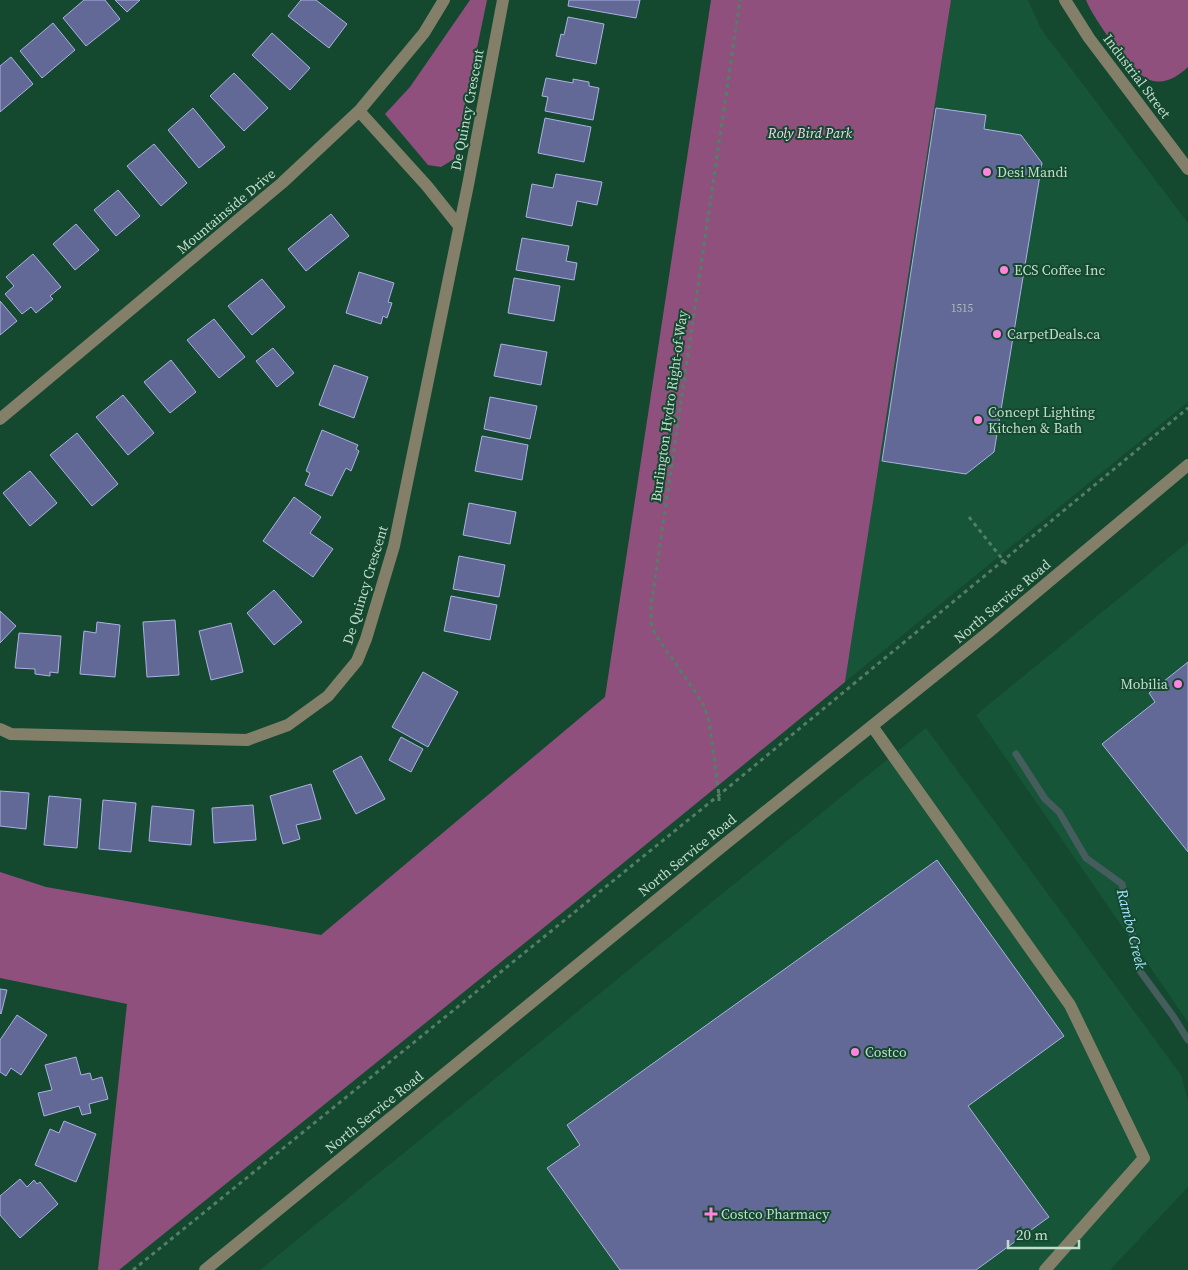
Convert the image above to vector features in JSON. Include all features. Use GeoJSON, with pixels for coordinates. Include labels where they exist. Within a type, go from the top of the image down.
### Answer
{"type":"FeatureCollection","features":[{"type":"Feature","properties":{"kind":"street","name":"Mountainside Drive"},"geometry":{"type":"LineString","coordinates":[[0,419],[282,183],[359,110],[424,33],[444,0]]}},
{"type":"Feature","properties":{"kind":"street","name":"De Quincy Crescent"},"geometry":{"type":"LineString","coordinates":[[0,729],[11,734],[247,740],[288,725],[328,696],[357,660],[366,639],[394,546],[468,185],[503,0]]}},
{"type":"Feature","properties":{"kind":"street","name":"Industrial Street"},"geometry":{"type":"LineString","coordinates":[[1064,0],[1089,38],[1188,169]]}},
{"type":"Feature","properties":{"kind":"street"},"geometry":{"type":"LineString","coordinates":[[359,110],[427,186],[459,226]]}},
{"type":"Feature","properties":{"kind":"street","name":"North Service Road"},"geometry":{"type":"LineString","coordinates":[[205,1270],[711,855],[990,631],[1188,465]]}},
{"type":"Feature","properties":{"kind":"street"},"geometry":{"type":"LineString","coordinates":[[872,726],[1070,1005],[1144,1158],[1045,1270]]}},
{"type":"Feature","properties":{"kind":"path","name":"Burlington Hydro Right-of-Way"},"geometry":{"type":"LineString","coordinates":[[719,801],[709,721],[704,706],[655,634],[651,622],[651,606],[740,0]]}},
{"type":"Feature","properties":{"kind":"path"},"geometry":{"type":"LineString","coordinates":[[133,1270],[719,795],[1188,408]]}},
{"type":"Feature","properties":{"kind":"path"},"geometry":{"type":"LineString","coordinates":[[969,517],[1007,565]]}},
{"type":"Feature","properties":{"kind":"shaded area"},"geometry":{"type":"Polygon","coordinates":[[[951,0],[1028,0],[1041,29],[1188,223],[1188,402],[845,682],[951,0]]]}},
{"type":"Feature","properties":{"kind":"shaded area"},"geometry":{"type":"Polygon","coordinates":[[[1188,542],[1188,1022],[976,715],[1188,542]]]}},
{"type":"Feature","properties":{"kind":"shaded area"},"geometry":{"type":"Polygon","coordinates":[[[926,728],[1181,1075],[1188,1100],[1188,1187],[1110,1270],[260,1270],[926,728]]]}},
{"type":"Feature","properties":{"kind":"green space"},"geometry":{"type":"Polygon","coordinates":[[[470,0],[487,0],[454,159],[441,167],[428,165],[385,114],[410,87],[470,0]]]}},
{"type":"Feature","properties":{"kind":"green space","name":"Roly Bird Park"},"geometry":{"type":"Polygon","coordinates":[[[711,0],[951,0],[845,682],[119,1270],[98,1270],[127,1004],[0,978],[0,872],[46,887],[321,935],[605,697],[711,0]]]}},
{"type":"Feature","properties":{"kind":"green space"},"geometry":{"type":"Polygon","coordinates":[[[1086,0],[1188,0],[1188,67],[1180,74],[1166,81],[1150,80],[1143,76],[1114,45],[1086,0]]]}},
{"type":"Feature","properties":{"kind":"building"},"geometry":{"type":"Polygon","coordinates":[[[84,0],[105,0],[120,19],[86,46],[63,18],[84,0]]]}},
{"type":"Feature","properties":{"kind":"building"},"geometry":{"type":"Polygon","coordinates":[[[115,0],[140,0],[127,12],[115,0]]]}},
{"type":"Feature","properties":{"kind":"building"},"geometry":{"type":"Polygon","coordinates":[[[301,0],[316,0],[347,24],[329,48],[288,16],[301,0]]]}},
{"type":"Feature","properties":{"kind":"building"},"geometry":{"type":"Polygon","coordinates":[[[569,0],[640,0],[636,18],[568,6],[569,0]]]}},
{"type":"Feature","properties":{"kind":"building"},"geometry":{"type":"Polygon","coordinates":[[[568,17],[604,24],[596,64],[556,56],[561,34],[564,35],[568,17]]]}},
{"type":"Feature","properties":{"kind":"building"},"geometry":{"type":"Polygon","coordinates":[[[53,23],[75,50],[42,78],[20,51],[53,23]]]}},
{"type":"Feature","properties":{"kind":"building"},"geometry":{"type":"Polygon","coordinates":[[[272,33],[310,68],[290,90],[252,55],[272,33]]]}},
{"type":"Feature","properties":{"kind":"building"},"geometry":{"type":"Polygon","coordinates":[[[11,57],[33,84],[0,112],[0,66],[11,57]]]}},
{"type":"Feature","properties":{"kind":"building"},"geometry":{"type":"Polygon","coordinates":[[[234,73],[268,108],[244,131],[210,96],[234,73]]]}},
{"type":"Feature","properties":{"kind":"building"},"geometry":{"type":"Polygon","coordinates":[[[546,78],[573,83],[573,79],[589,82],[589,86],[599,88],[593,120],[545,111],[548,97],[542,96],[546,78]]]}},
{"type":"Feature","properties":{"kind":"building"},"geometry":{"type":"Polygon","coordinates":[[[193,108],[225,147],[199,168],[168,130],[193,108]]]}},
{"type":"Feature","properties":{"kind":"building"},"geometry":{"type":"Polygon","coordinates":[[[936,108],[986,115],[984,129],[1021,135],[1042,163],[994,452],[966,474],[882,461],[936,108]]]}},
{"type":"Feature","properties":{"kind":"building"},"geometry":{"type":"Polygon","coordinates":[[[545,118],[591,127],[584,162],[538,153],[545,118]]]}},
{"type":"Feature","properties":{"kind":"building"},"geometry":{"type":"Polygon","coordinates":[[[154,144],[187,183],[161,206],[127,166],[154,144]]]}},
{"type":"Feature","properties":{"kind":"building"},"geometry":{"type":"Polygon","coordinates":[[[556,174],[602,182],[597,205],[577,201],[572,226],[526,217],[532,184],[553,188],[556,174]]]}},
{"type":"Feature","properties":{"kind":"building"},"geometry":{"type":"Polygon","coordinates":[[[118,190],[140,216],[116,236],[94,210],[118,190]]]}},
{"type":"Feature","properties":{"kind":"building"},"geometry":{"type":"Polygon","coordinates":[[[331,214],[349,236],[306,271],[288,249],[331,214]]]}},
{"type":"Feature","properties":{"kind":"building"},"geometry":{"type":"Polygon","coordinates":[[[76,224],[99,250],[75,270],[53,244],[76,224]]]}},
{"type":"Feature","properties":{"kind":"building"},"geometry":{"type":"Polygon","coordinates":[[[522,238],[569,246],[566,261],[577,263],[574,280],[516,270],[522,238]]]}},
{"type":"Feature","properties":{"kind":"building"},"geometry":{"type":"Polygon","coordinates":[[[33,254],[61,287],[50,296],[53,299],[36,313],[31,307],[22,314],[5,294],[14,286],[6,277],[33,254]]]}},
{"type":"Feature","properties":{"kind":"building"},"geometry":{"type":"Polygon","coordinates":[[[359,272],[394,283],[388,302],[392,303],[387,318],[383,316],[381,324],[346,313],[359,272]]]}},
{"type":"Feature","properties":{"kind":"building"},"geometry":{"type":"Polygon","coordinates":[[[514,278],[560,286],[554,321],[508,313],[514,278]]]}},
{"type":"Feature","properties":{"kind":"building"},"geometry":{"type":"Polygon","coordinates":[[[262,279],[285,307],[252,335],[228,306],[262,279]]]}},
{"type":"Feature","properties":{"kind":"building"},"geometry":{"type":"Polygon","coordinates":[[[0,301],[17,321],[0,335],[0,301]]]}},
{"type":"Feature","properties":{"kind":"building"},"geometry":{"type":"Polygon","coordinates":[[[214,319],[245,357],[219,378],[187,340],[214,319]]]}},
{"type":"Feature","properties":{"kind":"building"},"geometry":{"type":"Polygon","coordinates":[[[501,344],[547,352],[541,385],[494,376],[501,344]]]}},
{"type":"Feature","properties":{"kind":"building"},"geometry":{"type":"Polygon","coordinates":[[[273,348],[294,373],[277,387],[256,361],[273,348]]]}},
{"type":"Feature","properties":{"kind":"building"},"geometry":{"type":"Polygon","coordinates":[[[171,360],[196,392],[170,413],[144,382],[171,360]]]}},
{"type":"Feature","properties":{"kind":"building"},"geometry":{"type":"Polygon","coordinates":[[[334,365],[368,377],[354,418],[319,405],[334,365]]]}},
{"type":"Feature","properties":{"kind":"building"},"geometry":{"type":"Polygon","coordinates":[[[123,395],[154,433],[128,455],[96,417],[123,395]]]}},
{"type":"Feature","properties":{"kind":"building"},"geometry":{"type":"Polygon","coordinates":[[[490,397],[537,406],[530,439],[484,429],[490,397]]]}},
{"type":"Feature","properties":{"kind":"building"},"geometry":{"type":"Polygon","coordinates":[[[322,430],[358,445],[356,449],[359,451],[351,471],[346,468],[332,496],[305,485],[310,473],[306,471],[322,430]]]}},
{"type":"Feature","properties":{"kind":"building"},"geometry":{"type":"Polygon","coordinates":[[[77,433],[118,484],[92,506],[50,455],[77,433]]]}},
{"type":"Feature","properties":{"kind":"building"},"geometry":{"type":"Polygon","coordinates":[[[482,436],[528,445],[522,480],[475,471],[482,436]]]}},
{"type":"Feature","properties":{"kind":"building"},"geometry":{"type":"Polygon","coordinates":[[[30,471],[57,503],[30,526],[3,493],[30,471]]]}},
{"type":"Feature","properties":{"kind":"building"},"geometry":{"type":"Polygon","coordinates":[[[294,497],[321,517],[310,533],[333,549],[313,577],[263,541],[294,497]]]}},
{"type":"Feature","properties":{"kind":"building"},"geometry":{"type":"Polygon","coordinates":[[[469,503],[516,512],[510,544],[463,535],[469,503]]]}},
{"type":"Feature","properties":{"kind":"building"},"geometry":{"type":"Polygon","coordinates":[[[459,556],[505,565],[499,597],[453,589],[459,556]]]}},
{"type":"Feature","properties":{"kind":"building"},"geometry":{"type":"Polygon","coordinates":[[[274,590],[302,622],[274,645],[247,613],[274,590]]]}},
{"type":"Feature","properties":{"kind":"building"},"geometry":{"type":"Polygon","coordinates":[[[451,596],[497,605],[490,640],[444,631],[451,596]]]}},
{"type":"Feature","properties":{"kind":"building"},"geometry":{"type":"Polygon","coordinates":[[[0,611],[16,626],[0,643],[0,611]]]}},
{"type":"Feature","properties":{"kind":"building"},"geometry":{"type":"Polygon","coordinates":[[[175,620],[179,675],[147,677],[143,622],[175,620]]]}},
{"type":"Feature","properties":{"kind":"building"},"geometry":{"type":"Polygon","coordinates":[[[97,622],[120,625],[115,677],[80,674],[84,631],[96,633],[97,622]]]}},
{"type":"Feature","properties":{"kind":"building"},"geometry":{"type":"Polygon","coordinates":[[[231,623],[243,672],[211,680],[199,631],[231,623]]]}},
{"type":"Feature","properties":{"kind":"building"},"geometry":{"type":"Polygon","coordinates":[[[19,633],[61,636],[58,673],[50,672],[50,676],[35,674],[35,669],[15,668],[19,633]]]}},
{"type":"Feature","properties":{"kind":"building"},"geometry":{"type":"Polygon","coordinates":[[[1188,662],[1188,852],[1102,744],[1155,702],[1149,693],[1188,662]]]}},
{"type":"Feature","properties":{"kind":"building"},"geometry":{"type":"Polygon","coordinates":[[[423,672],[458,692],[428,747],[392,727],[423,672]]]}},
{"type":"Feature","properties":{"kind":"building"},"geometry":{"type":"Polygon","coordinates":[[[401,737],[423,749],[411,772],[389,760],[401,737]]]}},
{"type":"Feature","properties":{"kind":"building"},"geometry":{"type":"Polygon","coordinates":[[[361,756],[385,799],[356,814],[333,771],[361,756]]]}},
{"type":"Feature","properties":{"kind":"building"},"geometry":{"type":"Polygon","coordinates":[[[311,784],[321,819],[296,825],[300,839],[283,844],[270,796],[311,784]]]}},
{"type":"Feature","properties":{"kind":"building"},"geometry":{"type":"Polygon","coordinates":[[[0,791],[29,793],[26,829],[0,826],[0,791]]]}},
{"type":"Feature","properties":{"kind":"building"},"geometry":{"type":"Polygon","coordinates":[[[49,796],[81,799],[77,848],[44,845],[49,796]]]}},
{"type":"Feature","properties":{"kind":"building"},"geometry":{"type":"Polygon","coordinates":[[[103,800],[136,803],[131,852],[99,849],[103,800]]]}},
{"type":"Feature","properties":{"kind":"building"},"geometry":{"type":"Polygon","coordinates":[[[253,805],[256,840],[214,843],[212,808],[253,805]]]}},
{"type":"Feature","properties":{"kind":"building"},"geometry":{"type":"Polygon","coordinates":[[[152,806],[194,810],[191,845],[149,841],[152,806]]]}},
{"type":"Feature","properties":{"kind":"building","name":"Costco"},"geometry":{"type":"Polygon","coordinates":[[[937,860],[1064,1036],[968,1106],[1049,1217],[976,1270],[620,1270],[547,1168],[580,1145],[567,1125],[937,860]]]}},
{"type":"Feature","properties":{"kind":"building"},"geometry":{"type":"Polygon","coordinates":[[[0,989],[7,990],[1,1014],[0,1013],[0,989]]]}},
{"type":"Feature","properties":{"kind":"building"},"geometry":{"type":"Polygon","coordinates":[[[17,1015],[47,1035],[21,1075],[11,1068],[6,1076],[0,1072],[0,1040],[17,1015]]]}},
{"type":"Feature","properties":{"kind":"building"},"geometry":{"type":"Polygon","coordinates":[[[76,1057],[81,1075],[90,1073],[92,1080],[102,1077],[108,1099],[89,1104],[91,1113],[82,1115],[79,1106],[44,1116],[38,1093],[52,1090],[45,1065],[76,1057]]]}},
{"type":"Feature","properties":{"kind":"building"},"geometry":{"type":"Polygon","coordinates":[[[64,1121],[96,1134],[76,1182],[35,1165],[50,1129],[59,1133],[64,1121]]]}},
{"type":"Feature","properties":{"kind":"building"},"geometry":{"type":"Polygon","coordinates":[[[20,1179],[27,1187],[34,1180],[37,1184],[40,1182],[58,1204],[20,1238],[0,1215],[0,1196],[20,1179]]]}},
{"type":"Feature","properties":{"kind":"waterway","name":"Rambo Creek"},"geometry":{"type":"LineString","coordinates":[[1016,754],[1045,799],[1059,812],[1086,858],[1122,884],[1140,971],[1188,1040]]}},
{"type":"Feature","properties":{"kind":"place","name":"Desi Mandi"},"geometry":{"type":"Point","coordinates":[987,172]}},
{"type":"Feature","properties":{"kind":"place","name":"ECS Coffee Inc"},"geometry":{"type":"Point","coordinates":[1004,270]}},
{"type":"Feature","properties":{"kind":"place","name":"CarpetDeals.ca"},"geometry":{"type":"Point","coordinates":[997,334]}},
{"type":"Feature","properties":{"kind":"place","name":"Concept Lighting Kitchen & Bath"},"geometry":{"type":"Point","coordinates":[978,420]}},
{"type":"Feature","properties":{"kind":"place","name":"Mobilia"},"geometry":{"type":"Point","coordinates":[1178,684]}},
{"type":"Feature","properties":{"kind":"place","name":"Costco"},"geometry":{"type":"Point","coordinates":[855,1052]}},
{"type":"Feature","properties":{"kind":"place","name":"Costco Pharmacy"},"geometry":{"type":"Point","coordinates":[711,1214]}}]}
